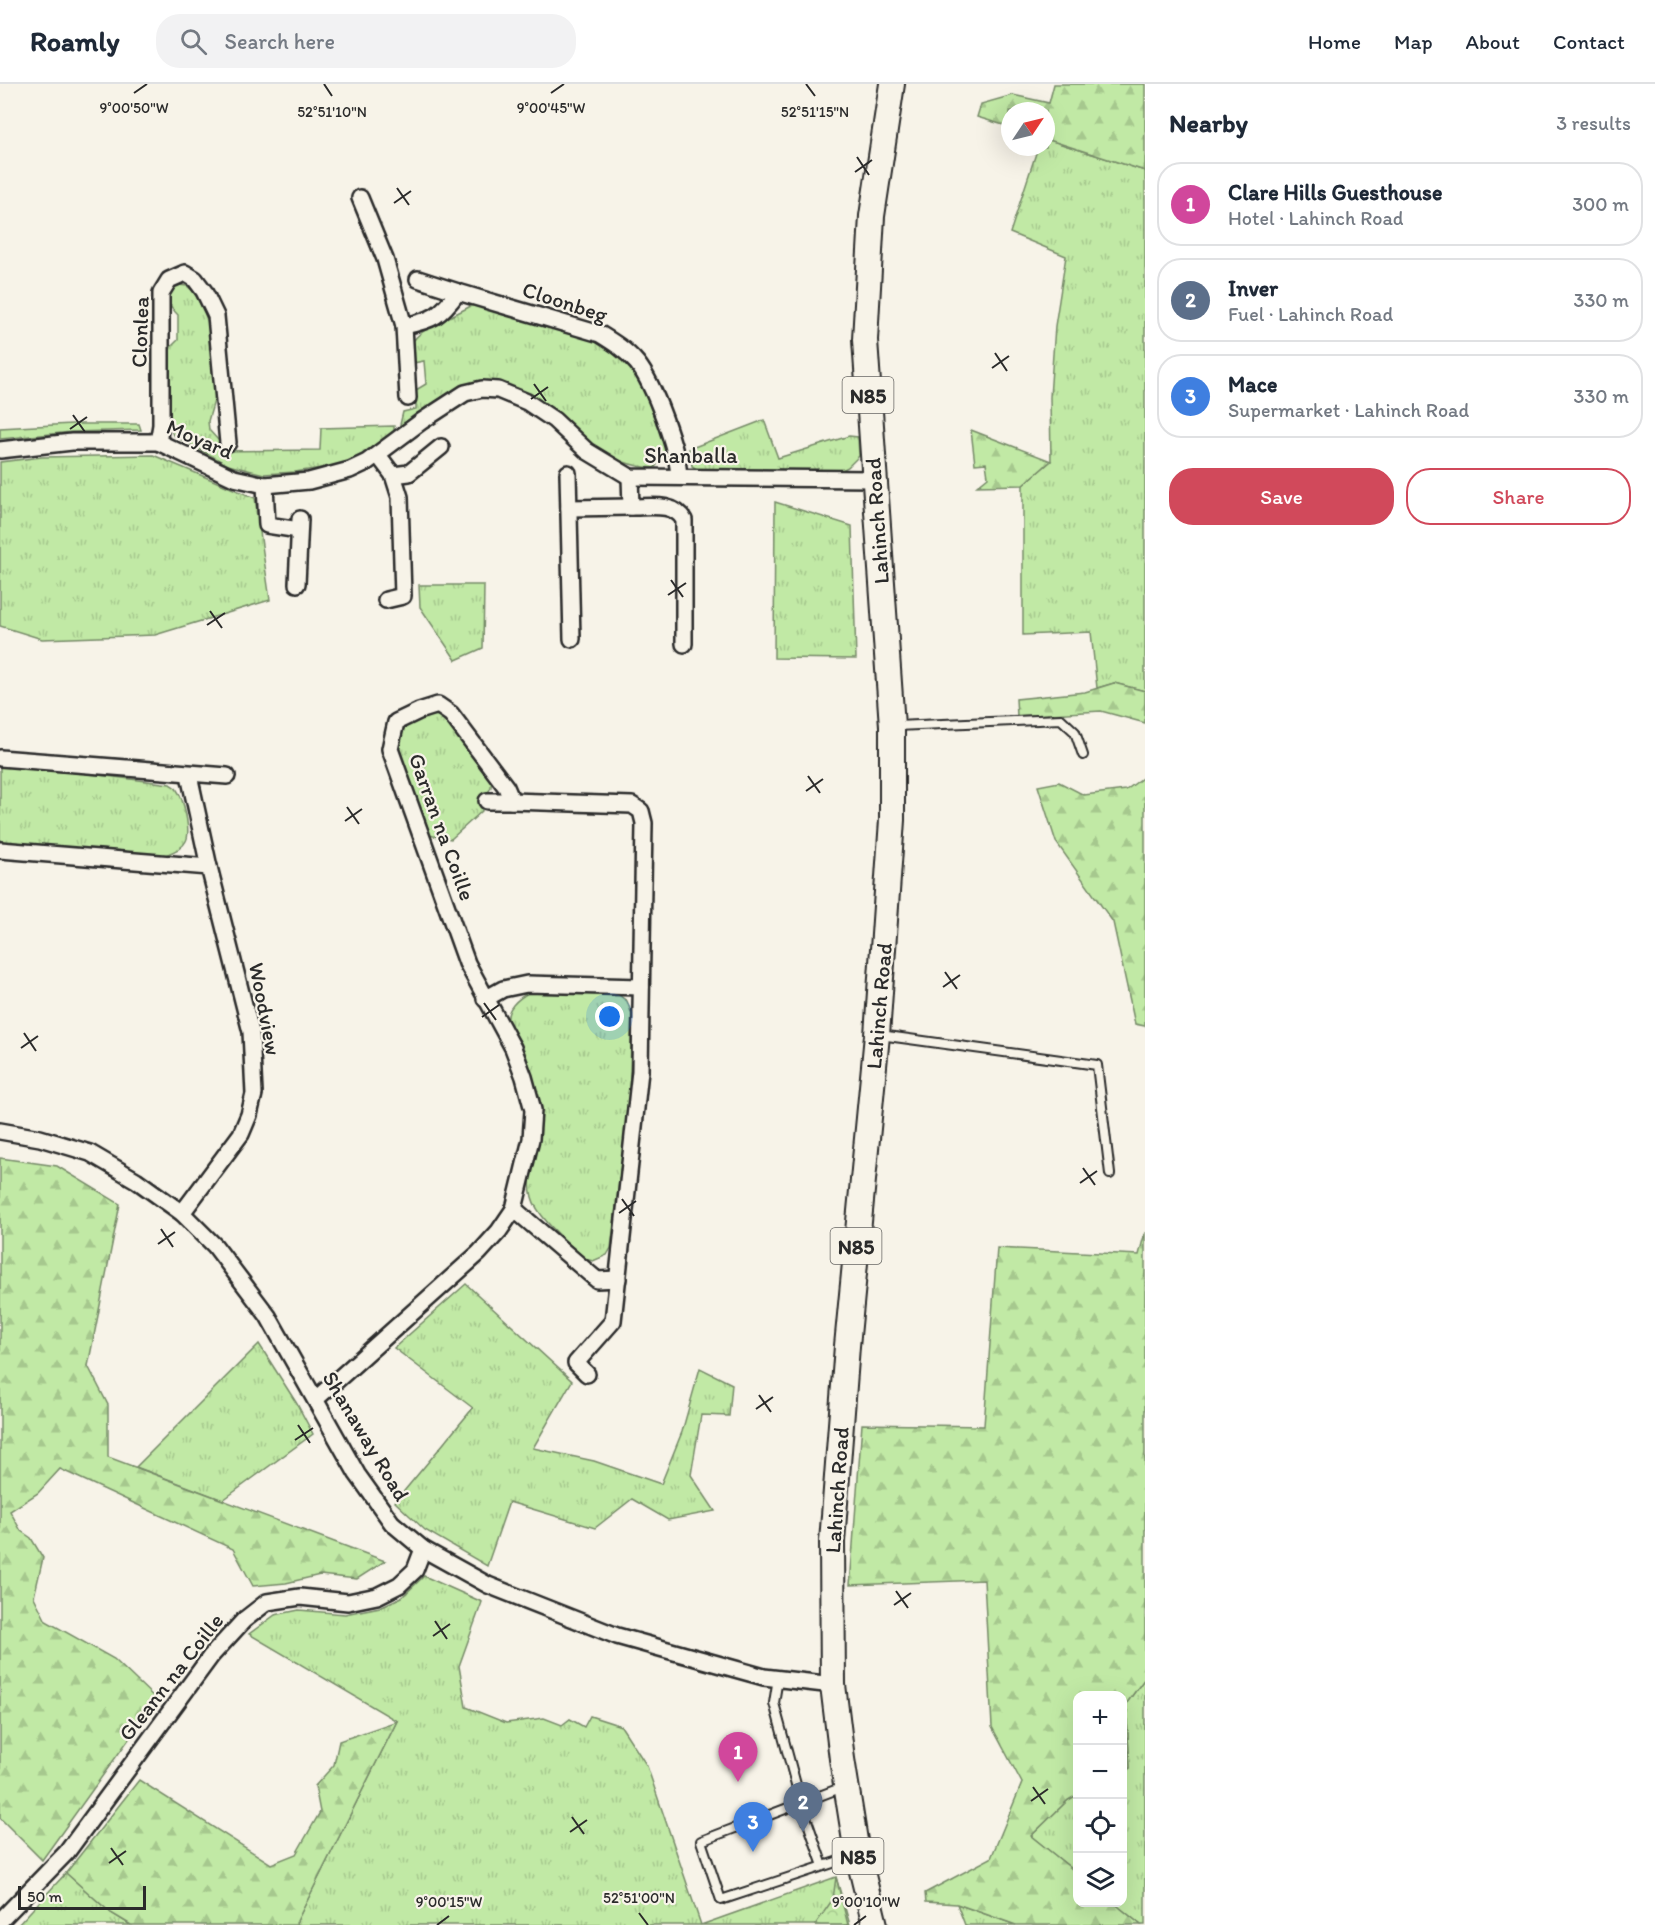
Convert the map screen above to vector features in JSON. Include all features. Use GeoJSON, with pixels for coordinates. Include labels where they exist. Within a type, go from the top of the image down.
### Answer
{"type":"FeatureCollection","features":[{"type":"Feature","properties":{"kind":"main road","name":"Lahinch Road"},"geometry":{"type":"LineString","coordinates":[[875,1925],[858,1854],[846,1786],[833,1685],[832,1542],[847,1346],[877,1035],[892,820],[892,726],[865,340],[872,216],[892,84]]}},
{"type":"Feature","properties":{"kind":"street"},"geometry":{"type":"LineString","coordinates":[[360,198],[385,259],[404,326],[408,398]]}},
{"type":"Feature","properties":{"kind":"street","name":"Clonlea"},"geometry":{"type":"LineString","coordinates":[[158,442],[161,425],[161,293],[169,280],[185,273],[195,279],[204,291],[216,315],[228,443]]}},
{"type":"Feature","properties":{"kind":"street","name":"Cloonbeg"},"geometry":{"type":"LineString","coordinates":[[417,279],[578,326],[600,334],[621,347],[638,364],[650,386],[668,430],[678,462],[679,477]]}},
{"type":"Feature","properties":{"kind":"street"},"geometry":{"type":"LineString","coordinates":[[404,326],[426,322],[443,312],[458,292]]}},
{"type":"Feature","properties":{"kind":"street","name":"Shanballa"},"geometry":{"type":"LineString","coordinates":[[309,481],[350,470],[378,455],[422,421],[465,393],[482,390],[498,390],[527,402],[554,420],[587,451],[630,477],[874,479]]}},
{"type":"Feature","properties":{"kind":"street","name":"Moyard"},"geometry":{"type":"LineString","coordinates":[[0,450],[72,442],[158,442],[234,478],[265,485],[309,481]]}},
{"type":"Feature","properties":{"kind":"street"},"geometry":{"type":"LineString","coordinates":[[393,475],[409,473],[441,447]]}},
{"type":"Feature","properties":{"kind":"street"},"geometry":{"type":"LineString","coordinates":[[378,455],[393,475],[400,497],[404,596],[386,600]]}},
{"type":"Feature","properties":{"kind":"street"},"geometry":{"type":"LineString","coordinates":[[568,473],[572,639]]}},
{"type":"Feature","properties":{"kind":"street"},"geometry":{"type":"LineString","coordinates":[[630,477],[631,507]]}},
{"type":"Feature","properties":{"kind":"street"},"geometry":{"type":"LineString","coordinates":[[265,485],[267,525],[299,525],[297,584]]}},
{"type":"Feature","properties":{"kind":"street"},"geometry":{"type":"LineString","coordinates":[[569,508],[672,508],[680,512],[684,520],[684,644]]}},
{"type":"Feature","properties":{"kind":"street","name":"Garran na Coille"},"geometry":{"type":"LineString","coordinates":[[316,1399],[479,1253],[499,1231],[514,1209],[531,1139],[533,1110],[524,1077],[513,1048],[467,963],[390,749],[396,722],[438,705],[451,714],[506,787],[512,801]]}},
{"type":"Feature","properties":{"kind":"street"},"geometry":{"type":"LineString","coordinates":[[0,758],[189,775],[227,776]]}},
{"type":"Feature","properties":{"kind":"street","name":"Woodview"},"geometry":{"type":"LineString","coordinates":[[182,1213],[241,1134],[254,1094],[251,1032],[209,867],[189,775]]}},
{"type":"Feature","properties":{"kind":"street"},"geometry":{"type":"LineString","coordinates":[[487,801],[632,805],[641,811],[644,823],[640,1071],[614,1321],[576,1363],[587,1374]]}},
{"type":"Feature","properties":{"kind":"street"},"geometry":{"type":"LineString","coordinates":[[0,850],[209,867]]}},
{"type":"Feature","properties":{"kind":"street"},"geometry":{"type":"LineString","coordinates":[[485,999],[503,989],[527,984],[641,987]]}},
{"type":"Feature","properties":{"kind":"street","name":"Shanaway Road"},"geometry":{"type":"LineString","coordinates":[[0,1131],[40,1137],[90,1153],[136,1180],[182,1213],[215,1246],[250,1290],[285,1343],[357,1474],[392,1523],[423,1549],[488,1585],[617,1636],[764,1677],[833,1685]]}},
{"type":"Feature","properties":{"kind":"street"},"geometry":{"type":"LineString","coordinates":[[514,1209],[597,1280],[618,1280]]}},
{"type":"Feature","properties":{"kind":"street","name":"Gleann na Coille"},"geometry":{"type":"LineString","coordinates":[[0,1921],[67,1852],[211,1656],[244,1620],[267,1602],[300,1597],[348,1602],[377,1596],[399,1584],[415,1570],[423,1549]]}},
{"type":"Feature","properties":{"kind":"lane"},"geometry":{"type":"LineString","coordinates":[[892,726],[1061,719],[1075,732],[1083,755]]}},
{"type":"Feature","properties":{"kind":"lane"},"geometry":{"type":"LineString","coordinates":[[877,1035],[1097,1065],[1110,1174]]}},
{"type":"Feature","properties":{"kind":"lane"},"geometry":{"type":"LineString","coordinates":[[778,1678],[774,1703],[801,1803],[822,1866]]}},
{"type":"Feature","properties":{"kind":"lane"},"geometry":{"type":"LineString","coordinates":[[846,1786],[701,1841],[721,1900],[858,1854]]}},
{"type":"Feature","properties":{"kind":"green space"},"geometry":{"type":"Polygon","coordinates":[[[1054,84],[1145,84],[1145,171],[1055,142],[1055,102],[1049,102],[1054,84]]]}},
{"type":"Feature","properties":{"kind":"green space"},"geometry":{"type":"Polygon","coordinates":[[[1013,95],[1044,102],[1001,102],[1001,124],[977,117],[981,104],[1013,95]]]}},
{"type":"Feature","properties":{"kind":"green space"},"geometry":{"type":"Polygon","coordinates":[[[1055,142],[1145,171],[1145,691],[1114,683],[1097,688],[1091,632],[1023,635],[1023,485],[1051,461],[1050,397],[1055,326],[1066,256],[1010,233],[1035,156],[1055,156],[1055,142]]]}},
{"type":"Feature","properties":{"kind":"green space"},"geometry":{"type":"Polygon","coordinates":[[[179,285],[187,286],[193,291],[207,316],[216,394],[208,421],[209,430],[219,441],[221,451],[320,450],[321,428],[394,426],[394,432],[365,454],[341,465],[264,474],[228,465],[173,435],[170,427],[168,356],[171,347],[178,340],[178,315],[171,306],[169,296],[171,288],[179,285]]]}},
{"type":"Feature","properties":{"kind":"green space"},"geometry":{"type":"Polygon","coordinates":[[[480,305],[592,338],[620,356],[637,374],[646,388],[667,454],[654,468],[622,462],[600,451],[567,421],[535,398],[511,386],[498,383],[472,383],[454,390],[399,429],[403,412],[416,409],[416,390],[426,384],[424,361],[413,363],[414,340],[425,330],[441,321],[471,306],[480,305]]]}},
{"type":"Feature","properties":{"kind":"green space"},"geometry":{"type":"Polygon","coordinates":[[[764,420],[778,458],[849,436],[858,437],[859,456],[848,467],[838,472],[700,471],[692,466],[689,449],[764,420]]]}},
{"type":"Feature","properties":{"kind":"green space"},"geometry":{"type":"Polygon","coordinates":[[[72,424],[139,424],[141,430],[72,432],[0,439],[0,428],[72,424]]]}},
{"type":"Feature","properties":{"kind":"green space"},"geometry":{"type":"Polygon","coordinates":[[[971,430],[1051,461],[1023,485],[977,486],[988,477],[986,463],[975,464],[971,430]]]}},
{"type":"Feature","properties":{"kind":"green space"},"geometry":{"type":"Polygon","coordinates":[[[153,455],[255,498],[270,600],[155,635],[42,639],[0,626],[0,462],[42,457],[153,455]]]}},
{"type":"Feature","properties":{"kind":"green space"},"geometry":{"type":"Polygon","coordinates":[[[775,502],[852,526],[856,659],[774,658],[775,502]]]}},
{"type":"Feature","properties":{"kind":"green space"},"geometry":{"type":"Polygon","coordinates":[[[419,585],[484,585],[483,648],[456,660],[420,607],[419,585]]]}},
{"type":"Feature","properties":{"kind":"green space"},"geometry":{"type":"Polygon","coordinates":[[[1114,683],[1145,691],[1145,723],[1101,711],[1017,716],[1016,699],[1085,692],[1114,683]]]}},
{"type":"Feature","properties":{"kind":"green space"},"geometry":{"type":"Polygon","coordinates":[[[430,715],[440,716],[449,725],[491,779],[489,791],[479,797],[482,811],[451,839],[428,835],[398,748],[404,729],[430,715]]]}},
{"type":"Feature","properties":{"kind":"green space"},"geometry":{"type":"Polygon","coordinates":[[[0,765],[27,766],[170,784],[180,794],[184,808],[188,830],[186,841],[180,848],[166,855],[0,843],[0,765]]]}},
{"type":"Feature","properties":{"kind":"green space"},"geometry":{"type":"Polygon","coordinates":[[[1145,776],[1145,1026],[1135,1024],[1113,922],[1056,842],[1038,786],[1059,782],[1084,795],[1126,790],[1145,776]]]}},
{"type":"Feature","properties":{"kind":"green space"},"geometry":{"type":"Polygon","coordinates":[[[531,991],[617,994],[627,1001],[632,1015],[629,1099],[611,1248],[607,1255],[593,1261],[585,1259],[555,1230],[540,1213],[532,1197],[530,1174],[539,1126],[539,1102],[521,1042],[510,1029],[508,1020],[508,1014],[513,1005],[531,991]]]}},
{"type":"Feature","properties":{"kind":"green space"},"geometry":{"type":"Polygon","coordinates":[[[0,1158],[57,1166],[120,1204],[88,1366],[108,1405],[108,1457],[385,1561],[357,1579],[320,1575],[286,1583],[253,1586],[233,1549],[60,1469],[38,1493],[10,1511],[21,1531],[31,1538],[43,1558],[34,1597],[46,1621],[114,1659],[157,1700],[42,1860],[0,1818],[0,1158]]]}},
{"type":"Feature","properties":{"kind":"green space"},"geometry":{"type":"Polygon","coordinates":[[[1145,1232],[1145,1678],[1127,1703],[1127,1691],[1073,1691],[1073,1797],[1031,1836],[1073,1870],[1073,1907],[1119,1907],[1141,1925],[1016,1925],[957,1904],[926,1902],[925,1893],[991,1858],[1022,1783],[992,1727],[984,1580],[850,1585],[862,1424],[984,1426],[997,1248],[1139,1255],[1145,1232]]]}},
{"type":"Feature","properties":{"kind":"green space"},"geometry":{"type":"Polygon","coordinates":[[[466,1284],[572,1381],[533,1448],[594,1461],[661,1484],[682,1432],[700,1368],[732,1384],[729,1416],[701,1415],[691,1475],[715,1511],[668,1520],[632,1499],[595,1528],[509,1502],[487,1566],[425,1530],[395,1502],[473,1408],[394,1348],[466,1284]]]}},
{"type":"Feature","properties":{"kind":"green space"},"geometry":{"type":"Polygon","coordinates":[[[259,1344],[313,1434],[223,1500],[136,1467],[259,1344]]]}},
{"type":"Feature","properties":{"kind":"green space"},"geometry":{"type":"Polygon","coordinates":[[[424,1576],[482,1602],[459,1666],[466,1707],[506,1723],[544,1718],[562,1725],[570,1719],[584,1727],[590,1716],[621,1726],[647,1766],[701,1925],[298,1925],[296,1923],[397,1721],[249,1634],[275,1615],[299,1610],[345,1614],[380,1607],[402,1597],[424,1576]]]}},
{"type":"Feature","properties":{"kind":"green space"},"geometry":{"type":"Polygon","coordinates":[[[1145,1678],[1145,1925],[1141,1925],[1119,1907],[1127,1907],[1127,1770],[1130,1768],[1127,1703],[1145,1678]]]}},
{"type":"Feature","properties":{"kind":"green space"},"geometry":{"type":"Polygon","coordinates":[[[1127,1720],[1130,1768],[1127,1770],[1127,1720]]]}},
{"type":"Feature","properties":{"kind":"green space"},"geometry":{"type":"Polygon","coordinates":[[[397,1721],[296,1923],[298,1925],[131,1925],[111,1913],[66,1873],[139,1780],[271,1864],[296,1854],[320,1812],[315,1786],[334,1765],[339,1741],[397,1721]]]}},
{"type":"Feature","properties":{"kind":"green space"},"geometry":{"type":"Polygon","coordinates":[[[1073,1797],[1073,1870],[1031,1836],[1073,1797]]]}},
{"type":"Feature","properties":{"kind":"green space"},"geometry":{"type":"Polygon","coordinates":[[[66,1873],[111,1913],[131,1925],[18,1925],[66,1873]]]}},
{"type":"Feature","properties":{"kind":"green space"},"geometry":{"type":"Polygon","coordinates":[[[836,1877],[850,1925],[701,1925],[836,1877]]]}},
{"type":"Feature","properties":{"kind":"green space"},"geometry":{"type":"Polygon","coordinates":[[[836,1877],[848,1925],[815,1925],[833,1899],[836,1877]]]}},
{"type":"Feature","properties":{"kind":"green space"},"geometry":{"type":"Polygon","coordinates":[[[957,1904],[1016,1925],[965,1925],[957,1904]]]}},
{"type":"Feature","properties":{"kind":"place","name":"Clare Hills Guesthouse"},"geometry":{"type":"Point","coordinates":[738,1782]}},
{"type":"Feature","properties":{"kind":"place","name":"Inver"},"geometry":{"type":"Point","coordinates":[803,1832]}},
{"type":"Feature","properties":{"kind":"place","name":"Mace"},"geometry":{"type":"Point","coordinates":[753,1852]}}]}
